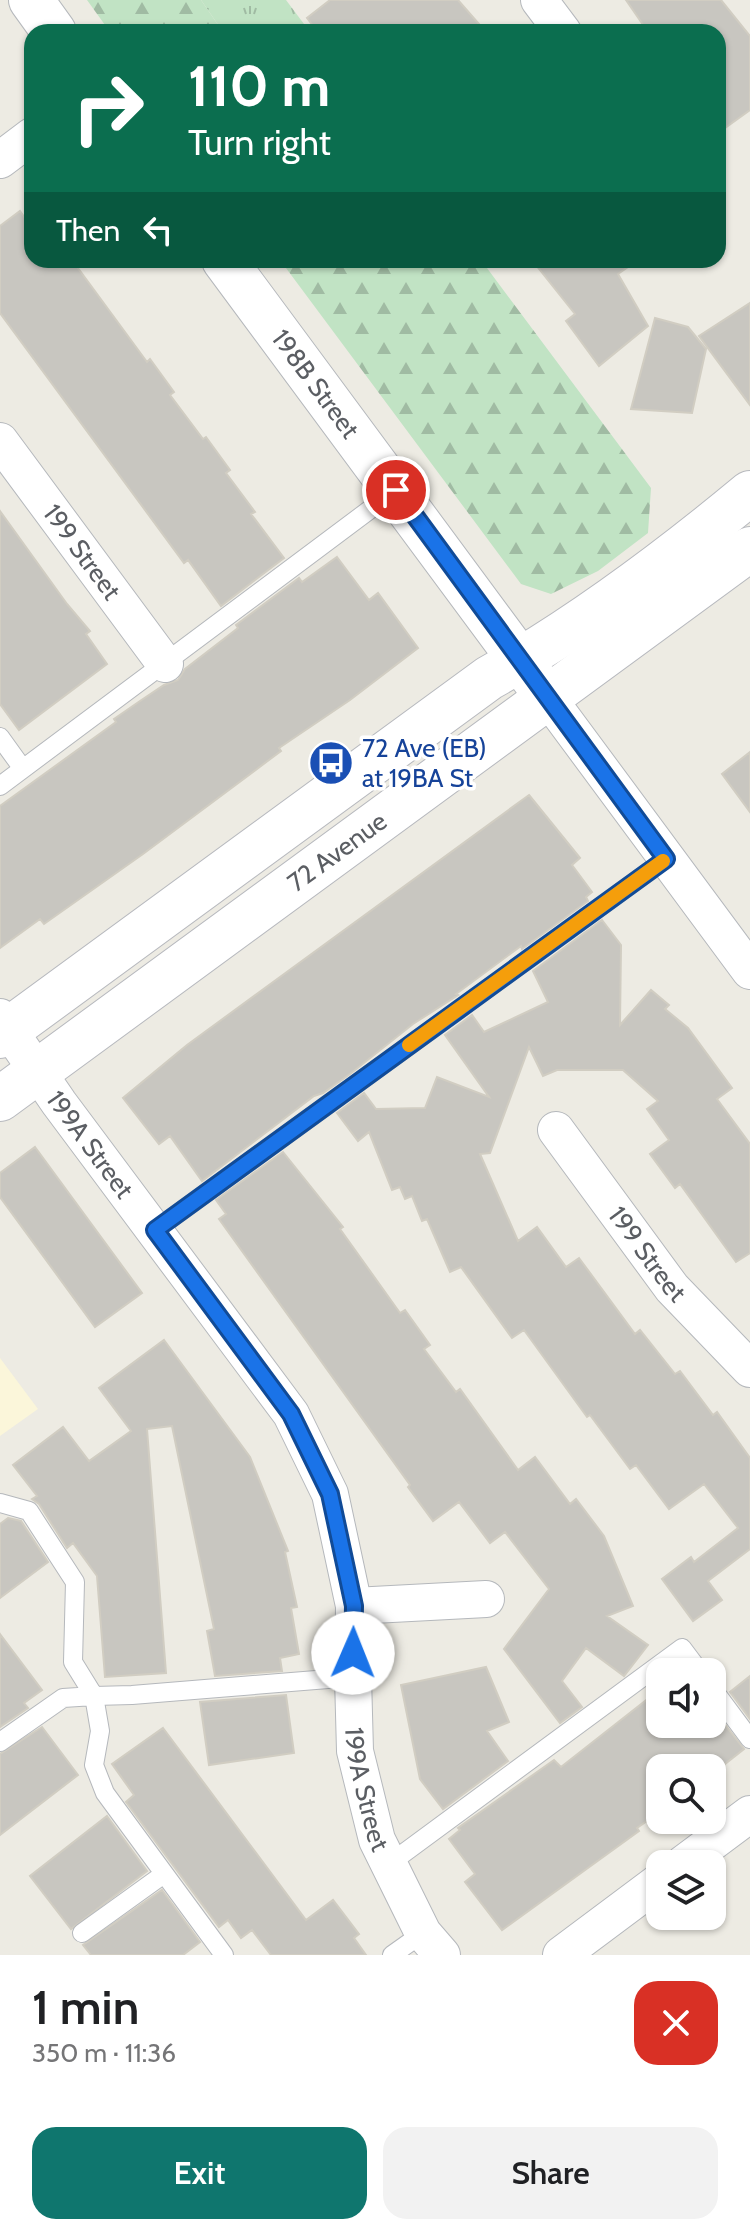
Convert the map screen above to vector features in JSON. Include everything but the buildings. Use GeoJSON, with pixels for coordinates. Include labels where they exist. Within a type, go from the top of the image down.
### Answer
{"type":"FeatureCollection","features":[{"type":"Feature","properties":{"kind":"main road"},"geometry":{"type":"LineString","coordinates":[[31,0],[48,24]]}},
{"type":"Feature","properties":{"kind":"main road","name":"198B Street"},"geometry":{"type":"LineString","coordinates":[[230,268],[548,698]]}},
{"type":"Feature","properties":{"kind":"main road","name":"72 Avenue"},"geometry":{"type":"LineString","coordinates":[[3,1028],[489,678],[562,636],[691,542],[750,493]]}},
{"type":"Feature","properties":{"kind":"main road","name":"72 Avenue"},"geometry":{"type":"LineString","coordinates":[[0,1099],[750,549]]}},
{"type":"Feature","properties":{"kind":"street"},"geometry":{"type":"LineString","coordinates":[[539,0],[557,24]]}},
{"type":"Feature","properties":{"kind":"street"},"geometry":{"type":"LineString","coordinates":[[0,160],[24,142]]}},
{"type":"Feature","properties":{"kind":"street","name":"199 Street"},"geometry":{"type":"LineString","coordinates":[[0,441],[165,664]]}},
{"type":"Feature","properties":{"kind":"street","name":"198B Street"},"geometry":{"type":"LineString","coordinates":[[548,698],[750,971]]}},
{"type":"Feature","properties":{"kind":"street","name":"199A Street"},"geometry":{"type":"LineString","coordinates":[[3,1028],[291,1414],[330,1494],[354,1606],[355,1751],[377,1840],[432,1944]]}},
{"type":"Feature","properties":{"kind":"street","name":"199 Street"},"geometry":{"type":"LineString","coordinates":[[556,1130],[672,1288],[750,1369]]}},
{"type":"Feature","properties":{"kind":"street"},"geometry":{"type":"LineString","coordinates":[[354,1606],[486,1599]]}},
{"type":"Feature","properties":{"kind":"street"},"geometry":{"type":"LineString","coordinates":[[702,1850],[750,1814]]}},
{"type":"Feature","properties":{"kind":"street"},"geometry":{"type":"LineString","coordinates":[[561,1955],[646,1891]]}},
{"type":"Feature","properties":{"kind":"lane"},"geometry":{"type":"LineString","coordinates":[[0,786],[396,490]]}},
{"type":"Feature","properties":{"kind":"lane"},"geometry":{"type":"LineString","coordinates":[[0,737],[23,769]]}},
{"type":"Feature","properties":{"kind":"lane"},"geometry":{"type":"LineString","coordinates":[[155,1230],[666,859]]}},
{"type":"Feature","properties":{"kind":"lane"},"geometry":{"type":"LineString","coordinates":[[0,1503],[29,1511],[75,1582],[73,1662],[94,1696],[100,1731],[94,1765],[105,1793],[224,1955]]}},
{"type":"Feature","properties":{"kind":"lane"},"geometry":{"type":"LineString","coordinates":[[668,1658],[682,1648],[690,1658]]}},
{"type":"Feature","properties":{"kind":"lane"},"geometry":{"type":"LineString","coordinates":[[389,1864],[646,1675]]}},
{"type":"Feature","properties":{"kind":"lane"},"geometry":{"type":"LineString","coordinates":[[0,1742],[63,1698],[353,1677]]}},
{"type":"Feature","properties":{"kind":"lane"},"geometry":{"type":"LineString","coordinates":[[726,1707],[750,1739]]}},
{"type":"Feature","properties":{"kind":"lane"},"geometry":{"type":"LineString","coordinates":[[82,1933],[164,1874]]}},
{"type":"Feature","properties":{"kind":"lane"},"geometry":{"type":"LineString","coordinates":[[392,1955],[432,1944]]}},
{"type":"Feature","properties":{"kind":"shaded area"},"geometry":{"type":"Polygon","coordinates":[[[0,1358],[38,1409],[0,1436],[0,1358]]]}},
{"type":"Feature","properties":{"kind":"green space"},"geometry":{"type":"Polygon","coordinates":[[[87,0],[201,0],[218,24],[104,24],[87,0]]]}},
{"type":"Feature","properties":{"kind":"green space"},"geometry":{"type":"Polygon","coordinates":[[[201,0],[286,0],[304,24],[218,24],[201,0]]]}},
{"type":"Feature","properties":{"kind":"green space"},"geometry":{"type":"Polygon","coordinates":[[[286,268],[487,268],[651,488],[648,533],[598,571],[551,594],[521,584],[286,268]]]}},
{"type":"Feature","properties":{"kind":"slow traffic"},"geometry":{"type":"LineString","coordinates":[[409,1045],[663,861]]}},
{"type":"Feature","properties":{"kind":"place","name":"72 Ave (EB) at 19BA St"},"geometry":{"type":"Point","coordinates":[331,763]}},
{"type":"Feature","properties":{"kind":"route"},"geometry":{"type":"LineString","coordinates":[[353,1653],[354,1606],[330,1494],[291,1414],[155,1230],[666,859],[396,490]]}}]}
